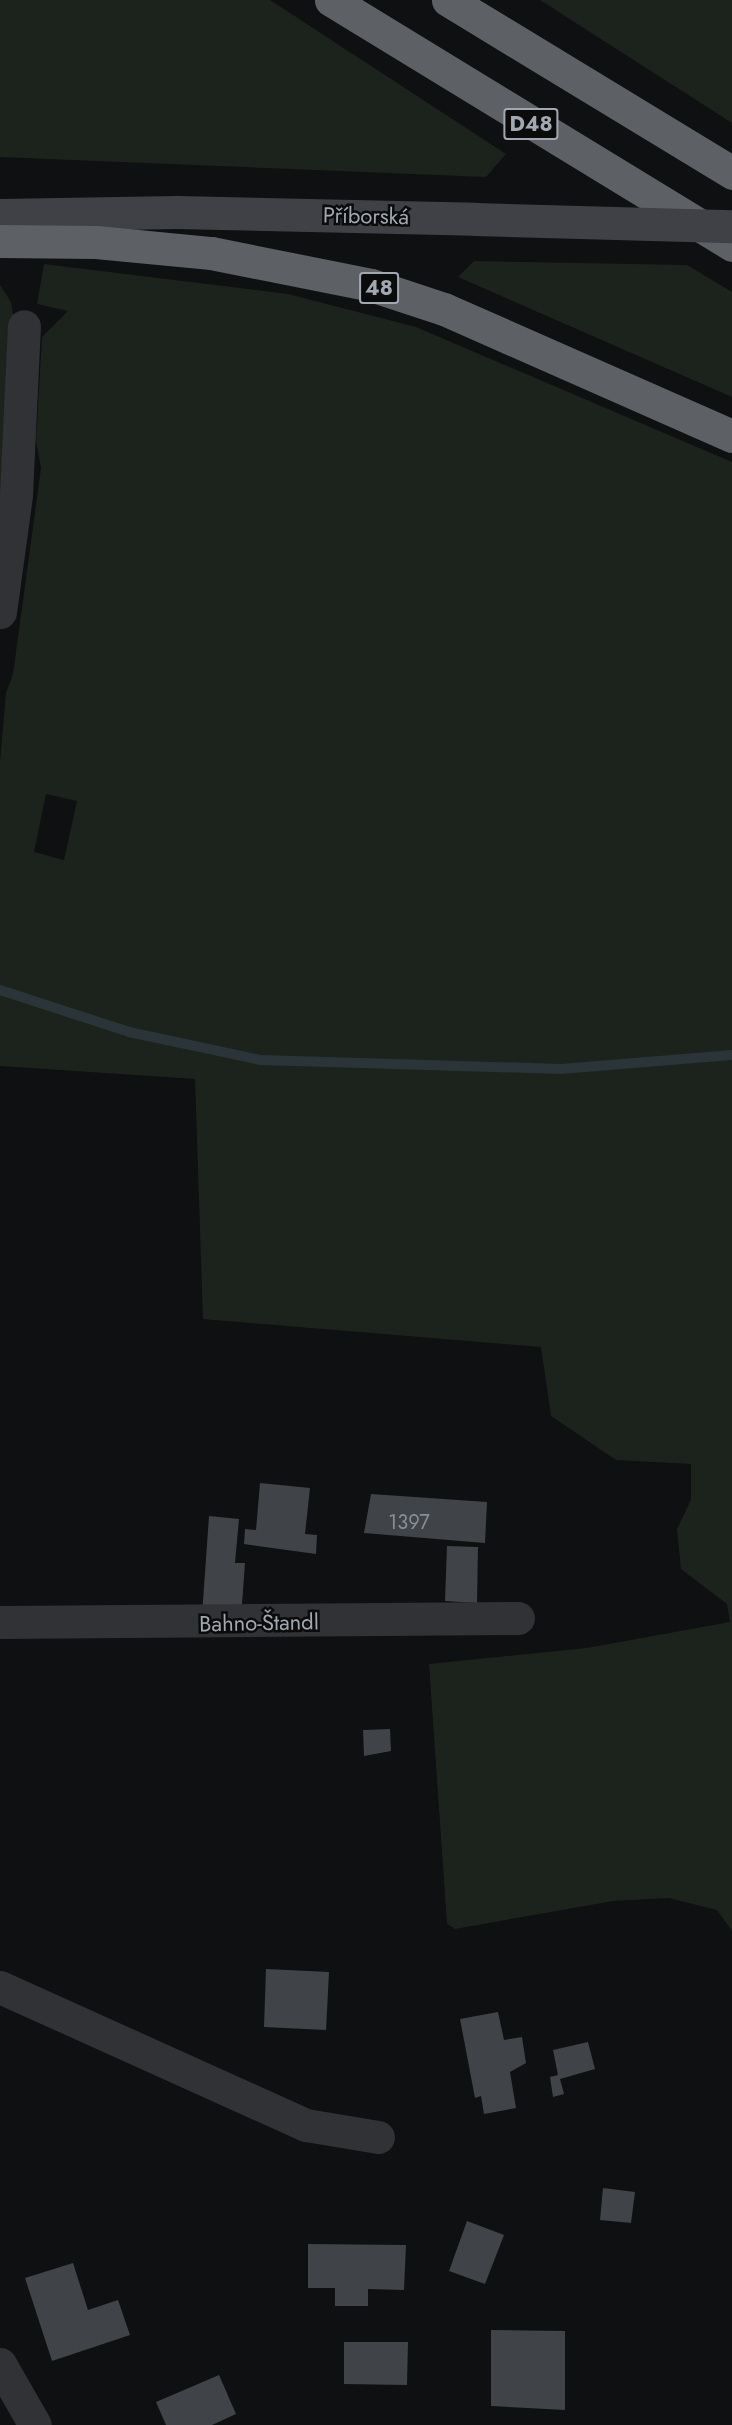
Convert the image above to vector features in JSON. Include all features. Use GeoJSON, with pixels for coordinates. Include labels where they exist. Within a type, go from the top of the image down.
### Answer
{"type":"FeatureCollection","features":[{"type":"Feature","properties":{"kind":"highway","name":"D48"},"geometry":{"type":"LineString","coordinates":[[331,0],[732,245]]}},
{"type":"Feature","properties":{"kind":"highway","name":"D48"},"geometry":{"type":"LineString","coordinates":[[448,0],[732,173]]}},
{"type":"Feature","properties":{"kind":"highway","name":"48"},"geometry":{"type":"LineString","coordinates":[[0,241],[96,242],[211,253],[371,285],[444,309],[732,436]]}},
{"type":"Feature","properties":{"kind":"main road","name":"Příborská"},"geometry":{"type":"LineString","coordinates":[[0,215],[177,212],[732,226]]}},
{"type":"Feature","properties":{"kind":"street"},"geometry":{"type":"LineString","coordinates":[[0,612],[16,495],[24,326]]}},
{"type":"Feature","properties":{"kind":"street","name":"Bahno-Štandl"},"geometry":{"type":"LineString","coordinates":[[0,1622],[518,1618]]}},
{"type":"Feature","properties":{"kind":"street"},"geometry":{"type":"LineString","coordinates":[[0,1987],[306,2125],[378,2137]]}},
{"type":"Feature","properties":{"kind":"street"},"geometry":{"type":"LineString","coordinates":[[0,2364],[35,2425]]}},
{"type":"Feature","properties":{"kind":"shaded area"},"geometry":{"type":"Polygon","coordinates":[[[0,0],[270,0],[506,154],[486,177],[0,157],[0,0]]]}},
{"type":"Feature","properties":{"kind":"shaded area"},"geometry":{"type":"Polygon","coordinates":[[[540,0],[732,0],[732,123],[540,0]]]}},
{"type":"Feature","properties":{"kind":"shaded area"},"geometry":{"type":"Polygon","coordinates":[[[474,261],[687,265],[732,292],[732,397],[458,277],[474,261]]]}},
{"type":"Feature","properties":{"kind":"shaded area"},"geometry":{"type":"Polygon","coordinates":[[[44,264],[288,294],[416,327],[732,462],[732,1931],[717,1910],[669,1898],[613,1901],[455,1929],[447,1924],[429,1664],[587,1648],[730,1622],[727,1604],[681,1569],[677,1529],[691,1500],[691,1464],[616,1460],[551,1416],[541,1347],[203,1319],[195,1079],[0,1066],[0,762],[6,693],[13,674],[41,468],[36,441],[42,337],[68,311],[37,304],[44,264]],[[46,794],[34,852],[64,860],[77,801],[46,794]]]}},
{"type":"Feature","properties":{"kind":"shaded area"},"geometry":{"type":"Polygon","coordinates":[[[0,285],[11,302],[14,320],[0,530],[0,285]]]}},
{"type":"Feature","properties":{"kind":"building"},"geometry":{"type":"Polygon","coordinates":[[[260,1483],[310,1488],[305,1534],[317,1535],[316,1554],[244,1544],[245,1529],[256,1530],[260,1483]]]}},
{"type":"Feature","properties":{"kind":"building"},"geometry":{"type":"Polygon","coordinates":[[[371,1494],[487,1502],[485,1543],[364,1533],[371,1494]]]}},
{"type":"Feature","properties":{"kind":"building"},"geometry":{"type":"Polygon","coordinates":[[[209,1516],[239,1519],[235,1563],[245,1563],[241,1618],[202,1615],[209,1516]]]}},
{"type":"Feature","properties":{"kind":"building"},"geometry":{"type":"Polygon","coordinates":[[[447,1546],[478,1547],[477,1603],[445,1601],[447,1546]]]}},
{"type":"Feature","properties":{"kind":"building"},"geometry":{"type":"Polygon","coordinates":[[[390,1729],[391,1751],[364,1756],[363,1730],[390,1729]]]}},
{"type":"Feature","properties":{"kind":"building"},"geometry":{"type":"Polygon","coordinates":[[[266,1969],[329,1972],[326,2030],[264,2027],[266,1969]]]}},
{"type":"Feature","properties":{"kind":"building"},"geometry":{"type":"Polygon","coordinates":[[[498,2012],[504,2040],[522,2037],[526,2063],[510,2072],[516,2108],[484,2114],[481,2096],[475,2098],[460,2019],[498,2012]]]}},
{"type":"Feature","properties":{"kind":"building"},"geometry":{"type":"Polygon","coordinates":[[[588,2042],[595,2069],[560,2079],[564,2094],[553,2097],[550,2077],[558,2075],[553,2050],[588,2042]]]}},
{"type":"Feature","properties":{"kind":"building"},"geometry":{"type":"Polygon","coordinates":[[[603,2188],[635,2192],[631,2223],[600,2220],[603,2188]]]}},
{"type":"Feature","properties":{"kind":"building"},"geometry":{"type":"Polygon","coordinates":[[[467,2221],[504,2235],[485,2284],[449,2271],[467,2221]]]}},
{"type":"Feature","properties":{"kind":"building"},"geometry":{"type":"Polygon","coordinates":[[[308,2244],[406,2245],[404,2290],[368,2289],[368,2306],[335,2306],[335,2288],[308,2288],[308,2244]]]}},
{"type":"Feature","properties":{"kind":"building"},"geometry":{"type":"Polygon","coordinates":[[[73,2263],[88,2310],[118,2300],[130,2335],[52,2361],[25,2278],[73,2263]]]}},
{"type":"Feature","properties":{"kind":"building"},"geometry":{"type":"Polygon","coordinates":[[[491,2330],[565,2331],[565,2410],[491,2406],[491,2330]]]}},
{"type":"Feature","properties":{"kind":"building"},"geometry":{"type":"Polygon","coordinates":[[[344,2342],[408,2342],[407,2385],[344,2384],[344,2342]]]}},
{"type":"Feature","properties":{"kind":"building"},"geometry":{"type":"Polygon","coordinates":[[[219,2375],[236,2414],[212,2425],[166,2425],[156,2402],[219,2375]]]}},
{"type":"Feature","properties":{"kind":"waterway"},"geometry":{"type":"LineString","coordinates":[[0,990],[129,1032],[261,1060],[561,1069],[732,1055]]}}]}
